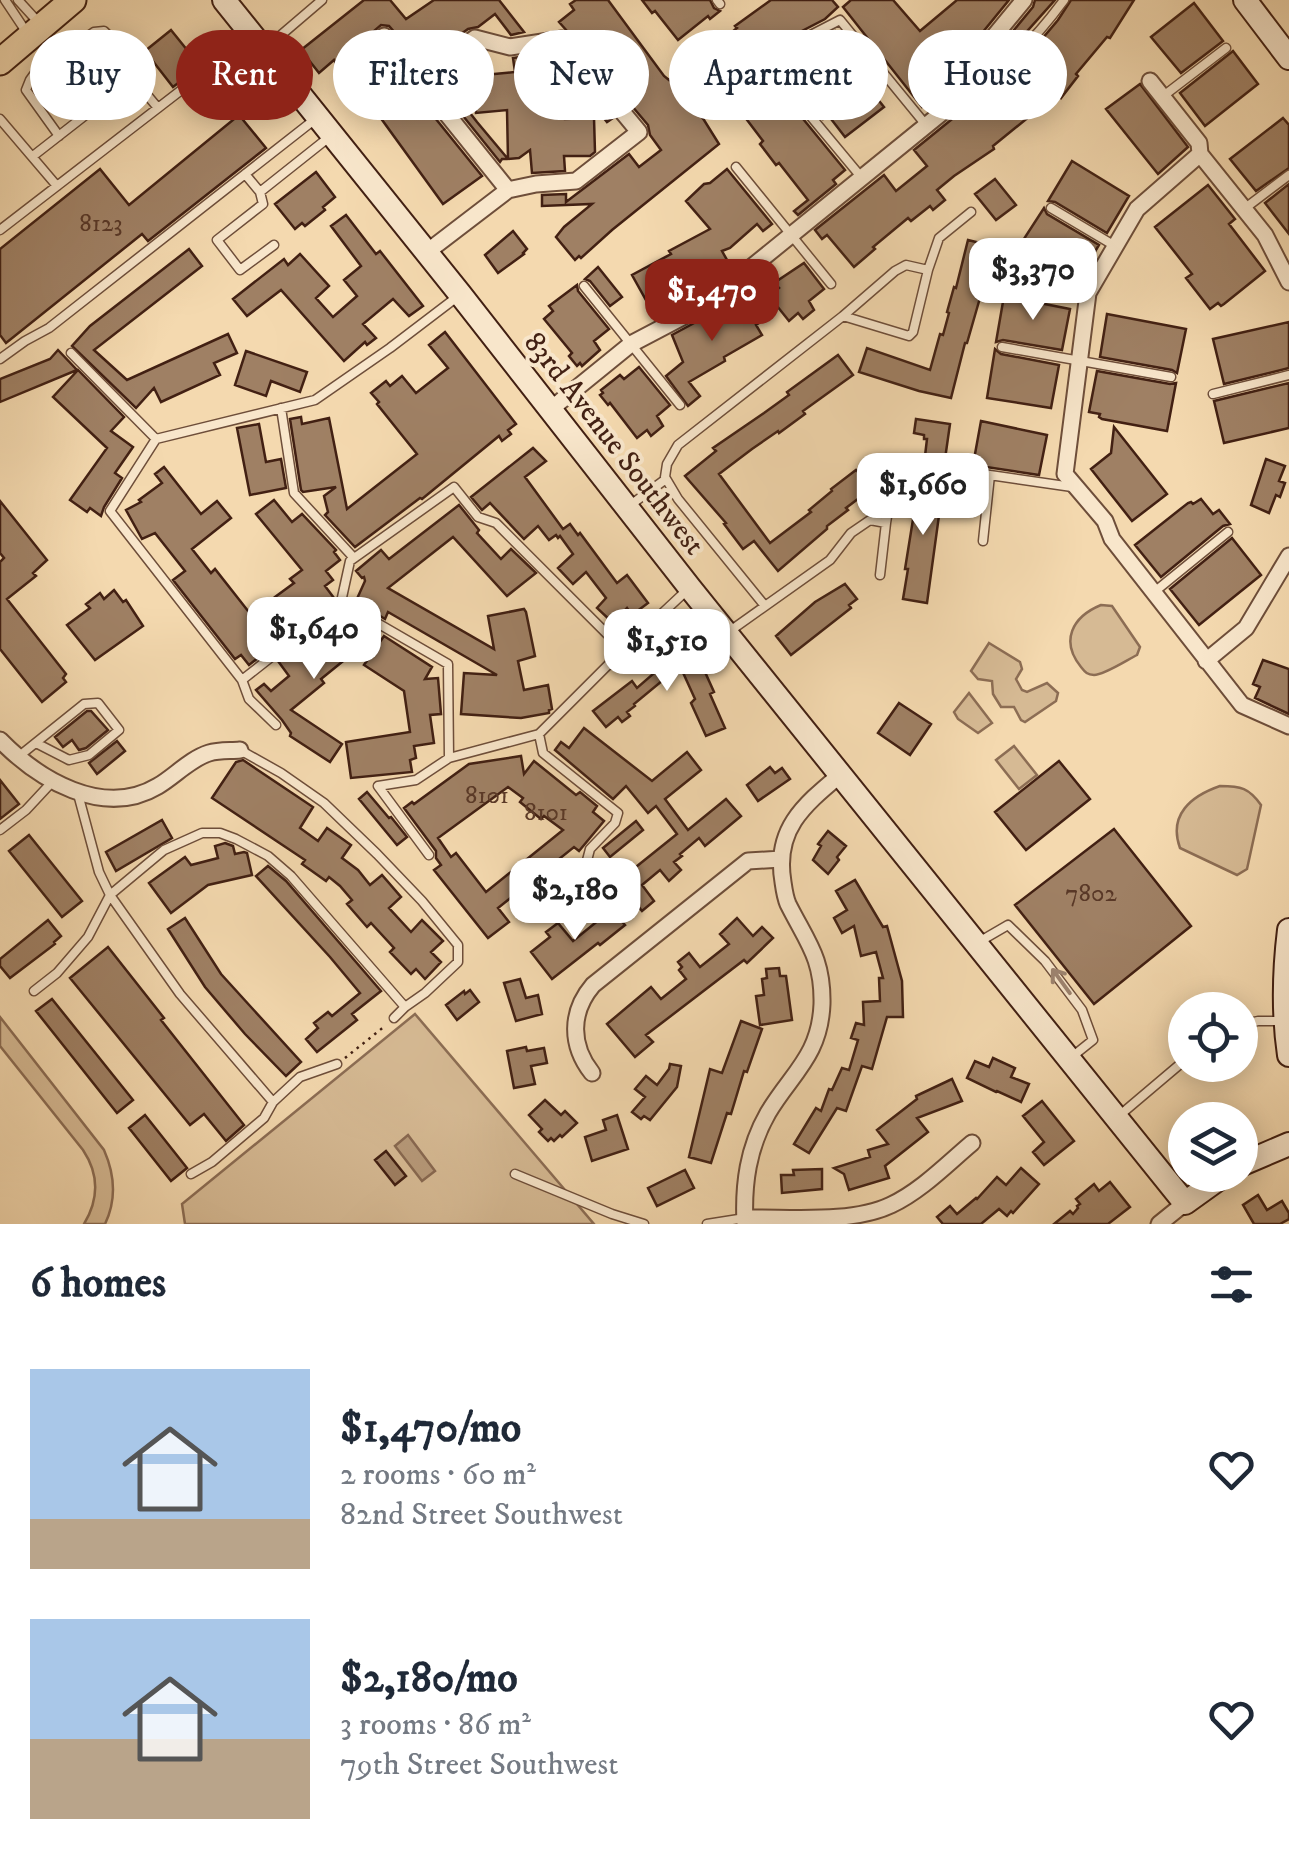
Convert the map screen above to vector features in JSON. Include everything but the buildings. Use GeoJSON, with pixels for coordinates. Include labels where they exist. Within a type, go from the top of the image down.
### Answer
{"type":"FeatureCollection","features":[{"type":"Feature","properties":{"kind":"main road"},"geometry":{"type":"LineString","coordinates":[[37,30],[73,0]]}},
{"type":"Feature","properties":{"kind":"main road"},"geometry":{"type":"LineString","coordinates":[[0,62],[30,36]]}},
{"type":"Feature","properties":{"kind":"street","name":"83rd Avenue Southwest"},"geometry":{"type":"LineString","coordinates":[[224,0],[248,30]]}},
{"type":"Feature","properties":{"kind":"street"},"geometry":{"type":"LineString","coordinates":[[999,30],[1024,0]]}},
{"type":"Feature","properties":{"kind":"street"},"geometry":{"type":"LineString","coordinates":[[1245,0],[1281,33],[1289,58]]}},
{"type":"Feature","properties":{"kind":"street"},"geometry":{"type":"LineString","coordinates":[[426,252],[508,190],[576,181],[639,132],[562,39],[510,47],[494,43]]}},
{"type":"Feature","properties":{"kind":"street"},"geometry":{"type":"LineString","coordinates":[[1150,81],[1199,143],[1200,154],[1265,235],[1289,282]]}},
{"type":"Feature","properties":{"kind":"street","name":"83rd Avenue Southwest"},"geometry":{"type":"LineString","coordinates":[[313,113],[1185,1203]]}},
{"type":"Feature","properties":{"kind":"street"},"geometry":{"type":"LineString","coordinates":[[453,120],[508,190]]}},
{"type":"Feature","properties":{"kind":"street"},"geometry":{"type":"LineString","coordinates":[[551,409],[631,344],[716,296],[932,120]]}},
{"type":"Feature","properties":{"kind":"street"},"geometry":{"type":"LineString","coordinates":[[1200,154],[1137,208],[1088,293],[1065,474],[1105,521],[1112,539],[1242,705],[1289,726]]}},
{"type":"Feature","properties":{"kind":"street"},"geometry":{"type":"LineString","coordinates":[[1206,661],[1246,628],[1284,578],[1289,556]]}},
{"type":"Feature","properties":{"kind":"street"},"geometry":{"type":"LineString","coordinates":[[0,740],[18,758],[54,781],[78,793],[101,798],[130,798],[158,786],[210,752],[240,750]]}},
{"type":"Feature","properties":{"kind":"street"},"geometry":{"type":"LineString","coordinates":[[841,774],[808,802],[781,845],[786,900],[817,960],[821,1016],[812,1048],[757,1135],[744,1187],[745,1221],[859,1215],[879,1210],[904,1198],[972,1143]]}},
{"type":"Feature","properties":{"kind":"street"},"geometry":{"type":"LineString","coordinates":[[592,1073],[577,1049],[575,1021],[578,1008],[593,985],[748,862],[780,858]]}},
{"type":"Feature","properties":{"kind":"street"},"geometry":{"type":"LineString","coordinates":[[1289,930],[1289,1054]]}},
{"type":"Feature","properties":{"kind":"street"},"geometry":{"type":"LineString","coordinates":[[1258,1157],[1289,1144]]}},
{"type":"Feature","properties":{"kind":"street"},"geometry":{"type":"LineString","coordinates":[[1159,1224],[1200,1192]]}},
{"type":"Feature","properties":{"kind":"lane"},"geometry":{"type":"LineString","coordinates":[[5,0],[35,30]]}},
{"type":"Feature","properties":{"kind":"lane"},"geometry":{"type":"LineString","coordinates":[[18,0],[35,30]]}},
{"type":"Feature","properties":{"kind":"lane"},"geometry":{"type":"LineString","coordinates":[[277,30],[322,0]]}},
{"type":"Feature","properties":{"kind":"lane"},"geometry":{"type":"LineString","coordinates":[[1039,30],[1064,0]]}},
{"type":"Feature","properties":{"kind":"lane"},"geometry":{"type":"LineString","coordinates":[[862,178],[774,71],[807,37],[840,20],[926,125]]}},
{"type":"Feature","properties":{"kind":"lane"},"geometry":{"type":"LineString","coordinates":[[1162,97],[1226,48]]}},
{"type":"Feature","properties":{"kind":"lane"},"geometry":{"type":"LineString","coordinates":[[0,230],[176,96]]}},
{"type":"Feature","properties":{"kind":"lane"},"geometry":{"type":"LineString","coordinates":[[0,119],[57,186]]}},
{"type":"Feature","properties":{"kind":"lane"},"geometry":{"type":"LineString","coordinates":[[48,120],[59,136]]}},
{"type":"Feature","properties":{"kind":"lane"},"geometry":{"type":"LineString","coordinates":[[32,156],[79,120]]}},
{"type":"Feature","properties":{"kind":"lane"},"geometry":{"type":"LineString","coordinates":[[0,359],[49,328],[245,174],[324,127]]}},
{"type":"Feature","properties":{"kind":"lane"},"geometry":{"type":"LineString","coordinates":[[260,192],[324,127]]}},
{"type":"Feature","properties":{"kind":"lane"},"geometry":{"type":"LineString","coordinates":[[736,167],[831,284]]}},
{"type":"Feature","properties":{"kind":"lane"},"geometry":{"type":"LineString","coordinates":[[245,174],[260,192],[263,204],[217,240],[240,270],[274,245]]}},
{"type":"Feature","properties":{"kind":"lane"},"geometry":{"type":"LineString","coordinates":[[1244,209],[1289,175]]}},
{"type":"Feature","properties":{"kind":"lane"},"geometry":{"type":"LineString","coordinates":[[1051,208],[1115,246]]}},
{"type":"Feature","properties":{"kind":"lane"},"geometry":{"type":"LineString","coordinates":[[843,316],[909,336],[914,332],[928,270],[940,238],[971,212]]}},
{"type":"Feature","properties":{"kind":"lane"},"geometry":{"type":"LineString","coordinates":[[765,606],[678,500],[666,479],[667,464],[678,445],[896,271],[906,266],[928,270]]}},
{"type":"Feature","properties":{"kind":"lane"},"geometry":{"type":"LineString","coordinates":[[584,286],[680,405]]}},
{"type":"Feature","properties":{"kind":"lane"},"geometry":{"type":"LineString","coordinates":[[276,725],[249,699],[242,680],[110,511],[156,439],[316,400],[460,294]]}},
{"type":"Feature","properties":{"kind":"lane"},"geometry":{"type":"LineString","coordinates":[[1002,346],[1171,377]]}},
{"type":"Feature","properties":{"kind":"lane"},"geometry":{"type":"LineString","coordinates":[[72,354],[156,439]]}},
{"type":"Feature","properties":{"kind":"lane"},"geometry":{"type":"LineString","coordinates":[[1213,394],[1289,375]]}},
{"type":"Feature","properties":{"kind":"lane"},"geometry":{"type":"LineString","coordinates":[[280,408],[294,493],[354,558]]}},
{"type":"Feature","properties":{"kind":"lane"},"geometry":{"type":"LineString","coordinates":[[969,472],[1077,488]]}},
{"type":"Feature","properties":{"kind":"lane"},"geometry":{"type":"LineString","coordinates":[[880,575],[894,473]]}},
{"type":"Feature","properties":{"kind":"lane"},"geometry":{"type":"LineString","coordinates":[[983,541],[990,475]]}},
{"type":"Feature","properties":{"kind":"lane"},"geometry":{"type":"LineString","coordinates":[[627,507],[666,479]]}},
{"type":"Feature","properties":{"kind":"lane"},"geometry":{"type":"LineString","coordinates":[[242,680],[341,602],[350,561],[454,486],[478,517],[496,523],[623,650]]}},
{"type":"Feature","properties":{"kind":"lane"},"geometry":{"type":"LineString","coordinates":[[727,634],[830,560],[852,533],[870,520],[886,523]]}},
{"type":"Feature","properties":{"kind":"lane"},"geometry":{"type":"LineString","coordinates":[[1153,593],[1228,532]]}},
{"type":"Feature","properties":{"kind":"lane"},"geometry":{"type":"LineString","coordinates":[[429,855],[378,786],[416,780],[448,758],[539,734],[690,588]]}},
{"type":"Feature","properties":{"kind":"lane"},"geometry":{"type":"LineString","coordinates":[[341,602],[448,664],[448,758]]}},
{"type":"Feature","properties":{"kind":"lane"},"geometry":{"type":"LineString","coordinates":[[18,758],[36,743],[84,704],[98,703],[119,730],[89,755],[68,760],[36,743]]}},
{"type":"Feature","properties":{"kind":"lane"},"geometry":{"type":"LineString","coordinates":[[528,916],[585,868],[590,849],[614,824],[618,813],[543,753],[539,734]]}},
{"type":"Feature","properties":{"kind":"lane"},"geometry":{"type":"LineString","coordinates":[[240,750],[282,773],[324,804],[422,901],[458,945],[458,962],[394,1018]]}},
{"type":"Feature","properties":{"kind":"lane"},"geometry":{"type":"LineString","coordinates":[[0,830],[54,781]]}},
{"type":"Feature","properties":{"kind":"lane"},"geometry":{"type":"LineString","coordinates":[[78,793],[99,872],[110,894],[180,994],[273,1102]]}},
{"type":"Feature","properties":{"kind":"lane"},"geometry":{"type":"LineString","coordinates":[[34,991],[57,973],[88,937],[110,894],[164,850],[202,833],[220,833],[268,856],[291,876],[405,1006]]}},
{"type":"Feature","properties":{"kind":"lane"},"geometry":{"type":"LineString","coordinates":[[976,943],[1008,925],[1046,960],[1082,1010],[1092,1040],[1070,1060]]}},
{"type":"Feature","properties":{"kind":"lane"},"geometry":{"type":"LineString","coordinates":[[1258,1021],[1286,1021]]}},
{"type":"Feature","properties":{"kind":"lane"},"geometry":{"type":"LineString","coordinates":[[191,1174],[212,1162],[264,1118],[273,1102],[300,1077],[337,1064]]}},
{"type":"Feature","properties":{"kind":"lane"},"geometry":{"type":"LineString","coordinates":[[1116,1118],[1168,1074]]}},
{"type":"Feature","properties":{"kind":"lane"},"geometry":{"type":"LineString","coordinates":[[515,1174],[644,1224]]}},
{"type":"Feature","properties":{"kind":"lane"},"geometry":{"type":"LineString","coordinates":[[707,1224],[745,1221]]}},
{"type":"Feature","properties":{"kind":"path"},"geometry":{"type":"LineString","coordinates":[[337,1064],[394,1018]]}},
{"type":"Feature","properties":{"kind":"shaded area"},"geometry":{"type":"Polygon","coordinates":[[[1101,605],[1112,606],[1140,647],[1137,655],[1104,673],[1092,675],[1085,672],[1075,657],[1070,639],[1076,623],[1101,605]]]}},
{"type":"Feature","properties":{"kind":"shaded area"},"geometry":{"type":"Polygon","coordinates":[[[989,643],[1020,662],[1022,669],[1016,679],[1022,690],[1027,692],[1047,683],[1058,693],[1056,701],[1025,722],[1014,707],[1001,707],[993,694],[992,681],[978,679],[971,671],[989,643]]]}},
{"type":"Feature","properties":{"kind":"shaded area"},"geometry":{"type":"Polygon","coordinates":[[[969,693],[992,723],[978,733],[954,712],[969,693]]]}},
{"type":"Feature","properties":{"kind":"shaded area"},"geometry":{"type":"Polygon","coordinates":[[[1014,746],[1037,775],[1019,789],[996,760],[1014,746]]]}},
{"type":"Feature","properties":{"kind":"shaded area"},"geometry":{"type":"Polygon","coordinates":[[[1220,786],[1244,789],[1261,805],[1247,869],[1237,875],[1180,848],[1177,836],[1180,817],[1191,801],[1220,786]]]}},
{"type":"Feature","properties":{"kind":"shaded area"},"geometry":{"type":"Polygon","coordinates":[[[415,1014],[594,1224],[185,1224],[182,1204],[415,1014]]]}},
{"type":"Feature","properties":{"kind":"shaded area"},"geometry":{"type":"Polygon","coordinates":[[[0,1017],[104,1150],[113,1187],[105,1224],[84,1224],[94,1196],[92,1168],[83,1150],[0,1046],[0,1017]]]}},
{"type":"Feature","properties":{"kind":"shaded area"},"geometry":{"type":"Polygon","coordinates":[[[408,1135],[435,1171],[422,1181],[395,1146],[408,1135]]]}}]}
